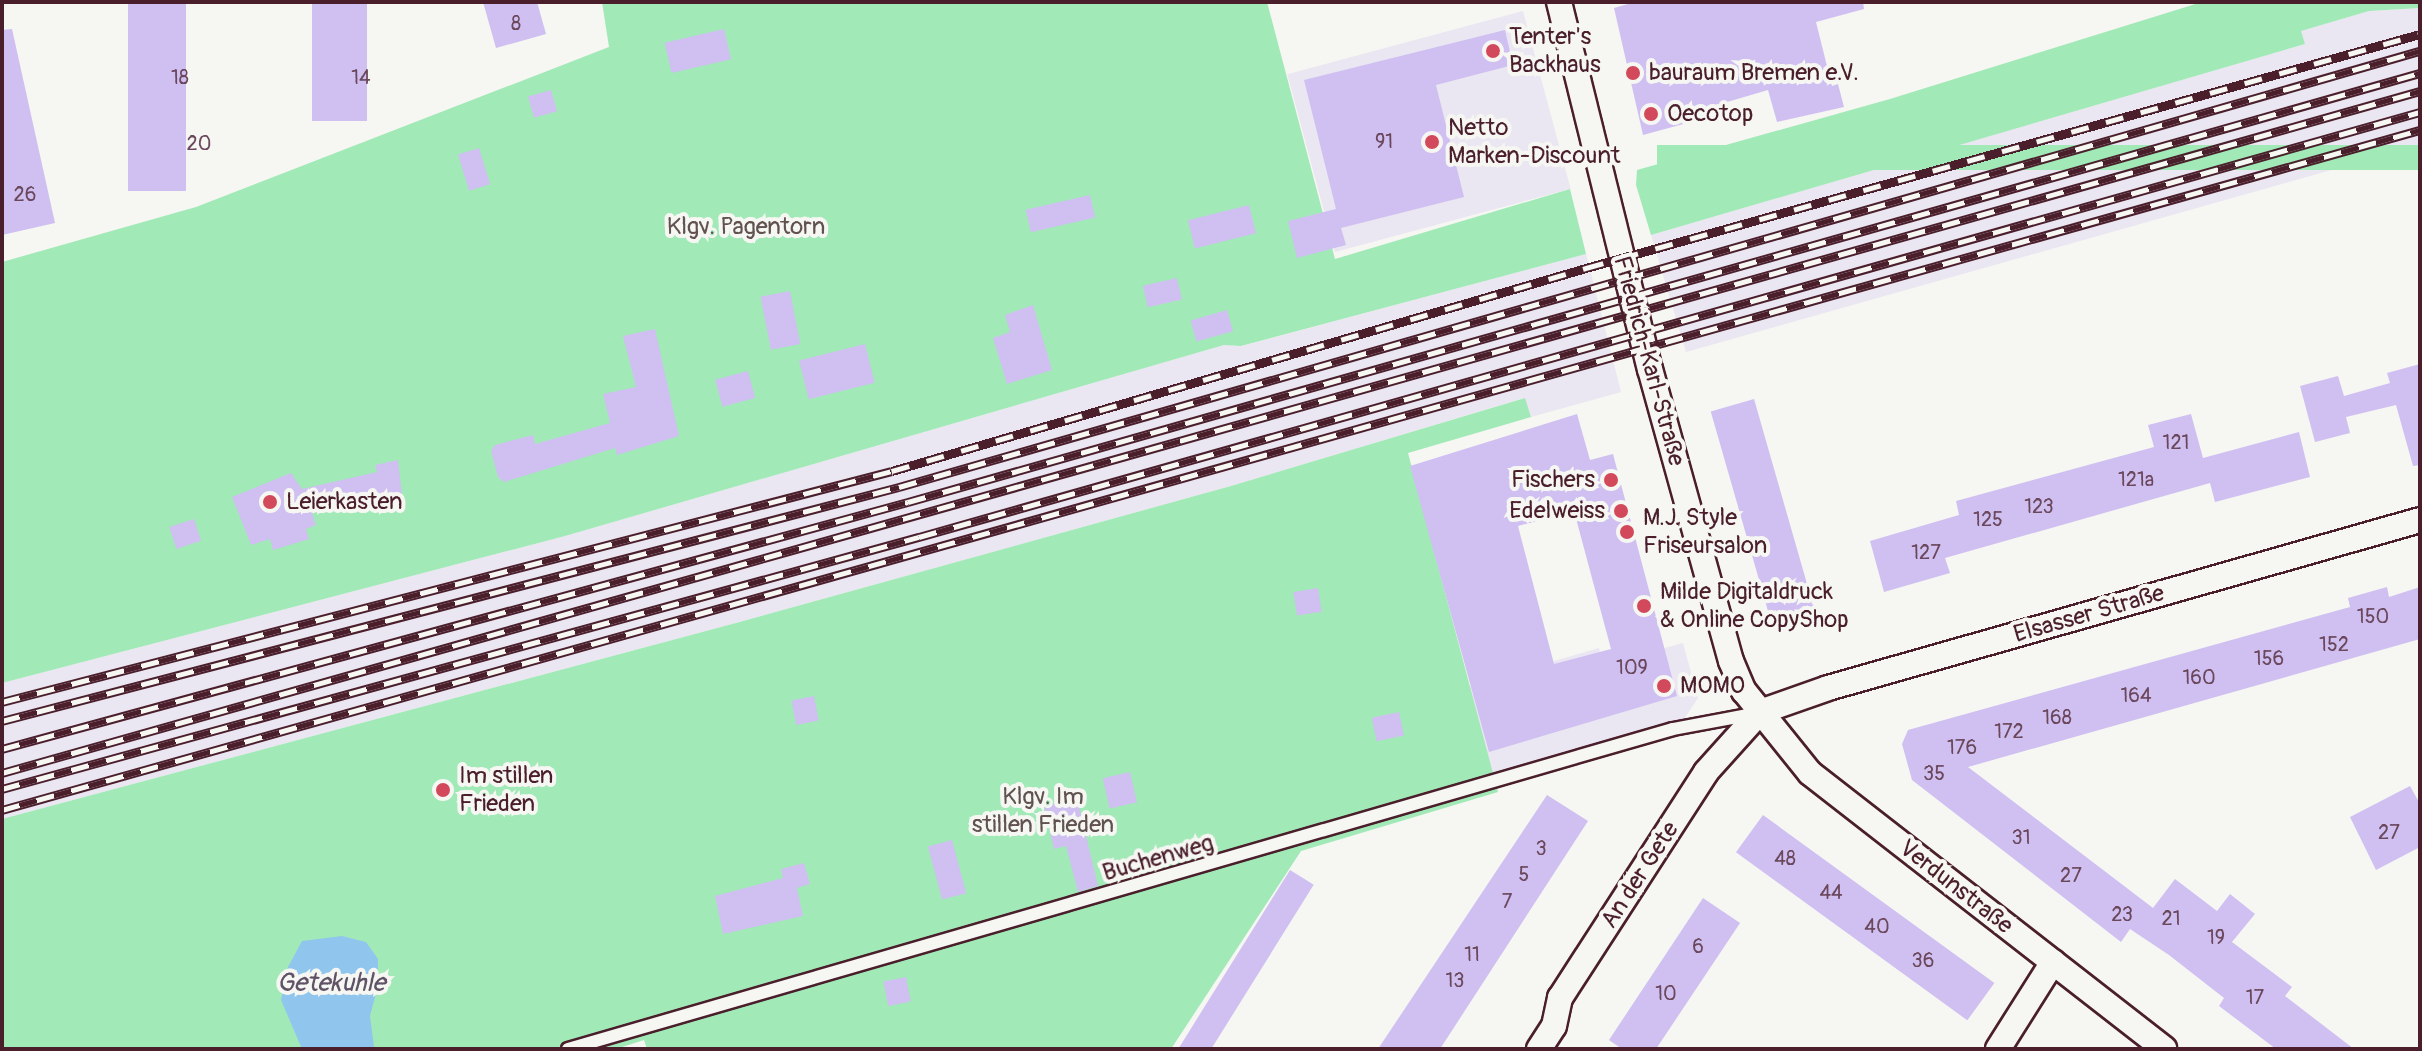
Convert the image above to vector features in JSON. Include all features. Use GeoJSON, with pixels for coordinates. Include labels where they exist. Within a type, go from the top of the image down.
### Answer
{"type":"FeatureCollection","features":[{"type":"Feature","properties":{"kind":"street","name":"Friedrich-Karl-Straße"},"geometry":{"type":"LineString","coordinates":[[1559,2],[1650,369],[1731,661],[1760,712]]}},
{"type":"Feature","properties":{"kind":"street","name":"Elsasser Straße"},"geometry":{"type":"LineString","coordinates":[[1760,712],[1828,688],[2420,520]]}},
{"type":"Feature","properties":{"kind":"street","name":"Verdunstraße"},"geometry":{"type":"LineString","coordinates":[[1760,712],[1810,773],[2164,1049]]}},
{"type":"Feature","properties":{"kind":"street","name":"An der Gete"},"geometry":{"type":"LineString","coordinates":[[1539,1049],[1554,1026],[1560,998],[1706,772],[1760,712]]}},
{"type":"Feature","properties":{"kind":"street"},"geometry":{"type":"LineString","coordinates":[[1998,1049],[2053,962]]}},
{"type":"Feature","properties":{"kind":"lane","name":"Buchenweg"},"geometry":{"type":"LineString","coordinates":[[568,1049],[1673,729],[1760,712]]}},
{"type":"Feature","properties":{"kind":"shaded area"},"geometry":{"type":"Polygon","coordinates":[[[2420,8],[2420,145],[1686,352],[1651,235],[2305,44],[2300,31],[2369,11],[2420,8]]]}},
{"type":"Feature","properties":{"kind":"shaded area"},"geometry":{"type":"Polygon","coordinates":[[[1523,11],[1571,189],[1335,252],[1287,74],[1523,11]]]}},
{"type":"Feature","properties":{"kind":"shaded area"},"geometry":{"type":"Polygon","coordinates":[[[1586,254],[1621,392],[1531,417],[1524,398],[1231,486],[736,623],[2,819],[2,683],[565,536],[1224,345],[1242,346],[1586,254]]]}},
{"type":"Feature","properties":{"kind":"shaded area"},"geometry":{"type":"Polygon","coordinates":[[[1683,643],[1698,698],[1682,722],[1494,777],[1468,686],[1599,648],[1603,665],[1683,643]]]}},
{"type":"Feature","properties":{"kind":"green space","name":"Klgv. Pagentorn"},"geometry":{"type":"Polygon","coordinates":[[[602,2],[1267,2],[1335,259],[1570,189],[1586,254],[1241,346],[1224,345],[565,536],[2,683],[2,262],[196,207],[609,47],[602,2]]]}},
{"type":"Feature","properties":{"kind":"green space"},"geometry":{"type":"Polygon","coordinates":[[[2202,2],[2420,2],[2420,8],[2369,11],[2301,31],[2305,44],[1651,235],[1636,185],[1637,170],[1890,99],[2202,2]]]}},
{"type":"Feature","properties":{"kind":"green space"},"geometry":{"type":"Polygon","coordinates":[[[1657,145],[2420,145],[2420,170],[1657,170],[1657,145]]]}},
{"type":"Feature","properties":{"kind":"green space","name":"Klgv. Im stillen Frieden"},"geometry":{"type":"Polygon","coordinates":[[[1525,398],[1531,417],[1408,453],[1498,792],[1301,851],[1171,1049],[647,1049],[644,1040],[616,1049],[2,1049],[2,819],[736,623],[1231,486],[1525,398]]]}},
{"type":"Feature","properties":{"kind":"water","name":"Getekuhle"},"geometry":{"type":"Polygon","coordinates":[[[342,936],[366,942],[378,959],[378,986],[370,1016],[374,1047],[302,1049],[281,1000],[288,967],[302,941],[342,936]]]}},
{"type":"Feature","properties":{"kind":"building"},"geometry":{"type":"Polygon","coordinates":[[[128,2],[186,2],[186,191],[128,191],[128,2]]]}},
{"type":"Feature","properties":{"kind":"building"},"geometry":{"type":"Polygon","coordinates":[[[312,2],[367,2],[367,121],[312,121],[312,2]]]}},
{"type":"Feature","properties":{"kind":"building"},"geometry":{"type":"Polygon","coordinates":[[[483,2],[537,2],[546,34],[496,48],[483,2]]]}},
{"type":"Feature","properties":{"kind":"building"},"geometry":{"type":"Polygon","coordinates":[[[1635,2],[1863,2],[1864,9],[1816,22],[1832,86],[1838,84],[1844,107],[1777,122],[1768,90],[1717,105],[1720,114],[1643,135],[1614,8],[1635,2]]]}},
{"type":"Feature","properties":{"kind":"building"},"geometry":{"type":"Polygon","coordinates":[[[12,29],[55,223],[2,235],[2,30],[12,29]]]}},
{"type":"Feature","properties":{"kind":"building"},"geometry":{"type":"Polygon","coordinates":[[[724,29],[731,59],[672,73],[665,43],[724,29]]]}},
{"type":"Feature","properties":{"kind":"building"},"geometry":{"type":"Polygon","coordinates":[[[1505,30],[1513,65],[1436,85],[1464,197],[1341,228],[1346,245],[1297,258],[1288,221],[1336,209],[1304,80],[1505,30]]]}},
{"type":"Feature","properties":{"kind":"building"},"geometry":{"type":"Polygon","coordinates":[[[551,90],[557,111],[534,118],[528,97],[551,90]]]}},
{"type":"Feature","properties":{"kind":"building"},"geometry":{"type":"Polygon","coordinates":[[[479,148],[490,184],[469,191],[458,154],[479,148]]]}},
{"type":"Feature","properties":{"kind":"building"},"geometry":{"type":"Polygon","coordinates":[[[1090,195],[1095,217],[1031,232],[1026,210],[1090,195]]]}},
{"type":"Feature","properties":{"kind":"building"},"geometry":{"type":"Polygon","coordinates":[[[1249,205],[1256,233],[1195,248],[1188,220],[1249,205]]]}},
{"type":"Feature","properties":{"kind":"building"},"geometry":{"type":"Polygon","coordinates":[[[1177,278],[1182,299],[1148,307],[1143,286],[1177,278]]]}},
{"type":"Feature","properties":{"kind":"building"},"geometry":{"type":"Polygon","coordinates":[[[790,291],[800,344],[771,350],[761,297],[790,291]]]}},
{"type":"Feature","properties":{"kind":"building"},"geometry":{"type":"Polygon","coordinates":[[[1033,305],[1052,370],[1007,384],[993,338],[1010,332],[1005,315],[1033,305]]]}},
{"type":"Feature","properties":{"kind":"building"},"geometry":{"type":"Polygon","coordinates":[[[1227,310],[1233,331],[1197,342],[1190,320],[1227,310]]]}},
{"type":"Feature","properties":{"kind":"building"},"geometry":{"type":"Polygon","coordinates":[[[655,329],[679,436],[617,455],[615,448],[504,482],[498,477],[491,451],[495,445],[533,435],[535,444],[610,423],[603,394],[636,387],[623,336],[655,329]]]}},
{"type":"Feature","properties":{"kind":"building"},"geometry":{"type":"Polygon","coordinates":[[[865,344],[875,383],[809,399],[799,360],[865,344]]]}},
{"type":"Feature","properties":{"kind":"building"},"geometry":{"type":"Polygon","coordinates":[[[2420,364],[2420,465],[2413,466],[2396,405],[2346,417],[2350,433],[2315,442],[2300,386],[2338,376],[2344,396],[2390,383],[2387,373],[2420,364]]]}},
{"type":"Feature","properties":{"kind":"building"},"geometry":{"type":"Polygon","coordinates":[[[748,371],[755,398],[722,407],[715,380],[748,371]]]}},
{"type":"Feature","properties":{"kind":"building"},"geometry":{"type":"Polygon","coordinates":[[[1754,399],[1815,613],[1772,626],[1711,411],[1754,399]]]}},
{"type":"Feature","properties":{"kind":"building"},"geometry":{"type":"Polygon","coordinates":[[[1577,414],[1590,460],[1613,454],[1677,696],[1489,752],[1410,466],[1577,414]],[[1574,511],[1518,526],[1554,664],[1611,649],[1574,511]]]}},
{"type":"Feature","properties":{"kind":"building"},"geometry":{"type":"Polygon","coordinates":[[[2191,414],[2203,458],[2299,432],[2310,477],[2215,502],[2210,483],[1945,558],[1950,573],[1884,592],[1870,541],[1959,515],[1956,501],[2154,447],[2148,425],[2191,414]]]}},
{"type":"Feature","properties":{"kind":"building"},"geometry":{"type":"Polygon","coordinates":[[[398,460],[402,494],[312,513],[316,525],[306,529],[309,539],[273,550],[270,539],[251,545],[232,497],[291,473],[302,489],[377,472],[375,465],[398,460]]]}},
{"type":"Feature","properties":{"kind":"building"},"geometry":{"type":"Polygon","coordinates":[[[194,519],[201,541],[176,549],[169,527],[194,519]]]}},
{"type":"Feature","properties":{"kind":"building"},"geometry":{"type":"Polygon","coordinates":[[[2387,587],[2389,597],[2420,587],[2420,639],[1968,767],[2153,908],[2175,879],[2217,911],[2230,894],[2255,914],[2232,942],[2292,987],[2285,996],[2354,1049],[2276,1049],[2219,1006],[2224,998],[2169,955],[2130,929],[2121,942],[1912,780],[1902,744],[1908,730],[2350,607],[2348,598],[2387,587]]]}},
{"type":"Feature","properties":{"kind":"building"},"geometry":{"type":"Polygon","coordinates":[[[1318,588],[1322,612],[1297,616],[1293,592],[1318,588]]]}},
{"type":"Feature","properties":{"kind":"building"},"geometry":{"type":"Polygon","coordinates":[[[814,696],[819,721],[796,725],[791,700],[814,696]]]}},
{"type":"Feature","properties":{"kind":"building"},"geometry":{"type":"Polygon","coordinates":[[[1399,712],[1404,735],[1377,741],[1372,718],[1399,712]]]}},
{"type":"Feature","properties":{"kind":"building"},"geometry":{"type":"Polygon","coordinates":[[[1130,772],[1137,802],[1110,809],[1103,778],[1130,772]]]}},
{"type":"Feature","properties":{"kind":"building"},"geometry":{"type":"Polygon","coordinates":[[[2410,786],[2420,804],[2420,847],[2376,870],[2350,817],[2410,786]]]}},
{"type":"Feature","properties":{"kind":"building"},"geometry":{"type":"Polygon","coordinates":[[[1547,795],[1588,821],[1440,1049],[1378,1049],[1547,795]]]}},
{"type":"Feature","properties":{"kind":"building"},"geometry":{"type":"Polygon","coordinates":[[[1077,798],[1098,886],[1078,892],[1066,846],[1054,849],[1044,806],[1077,798]]]}},
{"type":"Feature","properties":{"kind":"building"},"geometry":{"type":"Polygon","coordinates":[[[1763,815],[1994,983],[1967,1020],[1736,852],[1763,815]]]}},
{"type":"Feature","properties":{"kind":"building"},"geometry":{"type":"Polygon","coordinates":[[[952,840],[966,893],[942,900],[928,846],[952,840]]]}},
{"type":"Feature","properties":{"kind":"building"},"geometry":{"type":"Polygon","coordinates":[[[804,863],[810,884],[797,888],[803,916],[723,934],[715,896],[783,878],[781,869],[804,863]]]}},
{"type":"Feature","properties":{"kind":"building"},"geometry":{"type":"Polygon","coordinates":[[[1290,870],[1314,885],[1211,1049],[1178,1049],[1290,870]]]}},
{"type":"Feature","properties":{"kind":"building"},"geometry":{"type":"Polygon","coordinates":[[[1703,898],[1740,923],[1656,1049],[1622,1049],[1609,1040],[1703,898]]]}},
{"type":"Feature","properties":{"kind":"building"},"geometry":{"type":"Polygon","coordinates":[[[906,977],[911,1002],[888,1006],[883,981],[906,977]]]}},
{"type":"Feature","properties":{"kind":"railway"},"geometry":{"type":"LineString","coordinates":[[2,702],[892,471],[1586,268],[2420,34]]}},
{"type":"Feature","properties":{"kind":"railway"},"geometry":{"type":"LineString","coordinates":[[2,721],[899,487],[2420,51]]}},
{"type":"Feature","properties":{"kind":"railway"},"geometry":{"type":"LineString","coordinates":[[2,749],[908,502],[2420,73]]}},
{"type":"Feature","properties":{"kind":"railway"},"geometry":{"type":"LineString","coordinates":[[2,773],[2420,91]]}},
{"type":"Feature","properties":{"kind":"railway"},"geometry":{"type":"LineString","coordinates":[[2,789],[919,537],[2420,112]]}},
{"type":"Feature","properties":{"kind":"railway"},"geometry":{"type":"LineString","coordinates":[[2,810],[2420,130]]}},
{"type":"Feature","properties":{"kind":"place","name":"Tenter's Backhaus"},"geometry":{"type":"Point","coordinates":[1493,51]}},
{"type":"Feature","properties":{"kind":"place","name":"bauraum Bremen e.V."},"geometry":{"type":"Point","coordinates":[1633,73]}},
{"type":"Feature","properties":{"kind":"place","name":"Oecotop"},"geometry":{"type":"Point","coordinates":[1651,114]}},
{"type":"Feature","properties":{"kind":"place","name":"Netto Marken-Discount"},"geometry":{"type":"Point","coordinates":[1432,142]}},
{"type":"Feature","properties":{"kind":"place","name":"Fischers"},"geometry":{"type":"Point","coordinates":[1611,480]}},
{"type":"Feature","properties":{"kind":"place","name":"Leierkasten"},"geometry":{"type":"Point","coordinates":[270,502]}},
{"type":"Feature","properties":{"kind":"place","name":"Edelweiss"},"geometry":{"type":"Point","coordinates":[1621,511]}},
{"type":"Feature","properties":{"kind":"place","name":"M.J. Style Friseursalon"},"geometry":{"type":"Point","coordinates":[1627,532]}},
{"type":"Feature","properties":{"kind":"place","name":"Milde Digitaldruck & Online CopyShop"},"geometry":{"type":"Point","coordinates":[1644,606]}},
{"type":"Feature","properties":{"kind":"place","name":"MOMO"},"geometry":{"type":"Point","coordinates":[1664,686]}},
{"type":"Feature","properties":{"kind":"place","name":"Im stillen Frieden"},"geometry":{"type":"Point","coordinates":[443,790]}}]}
